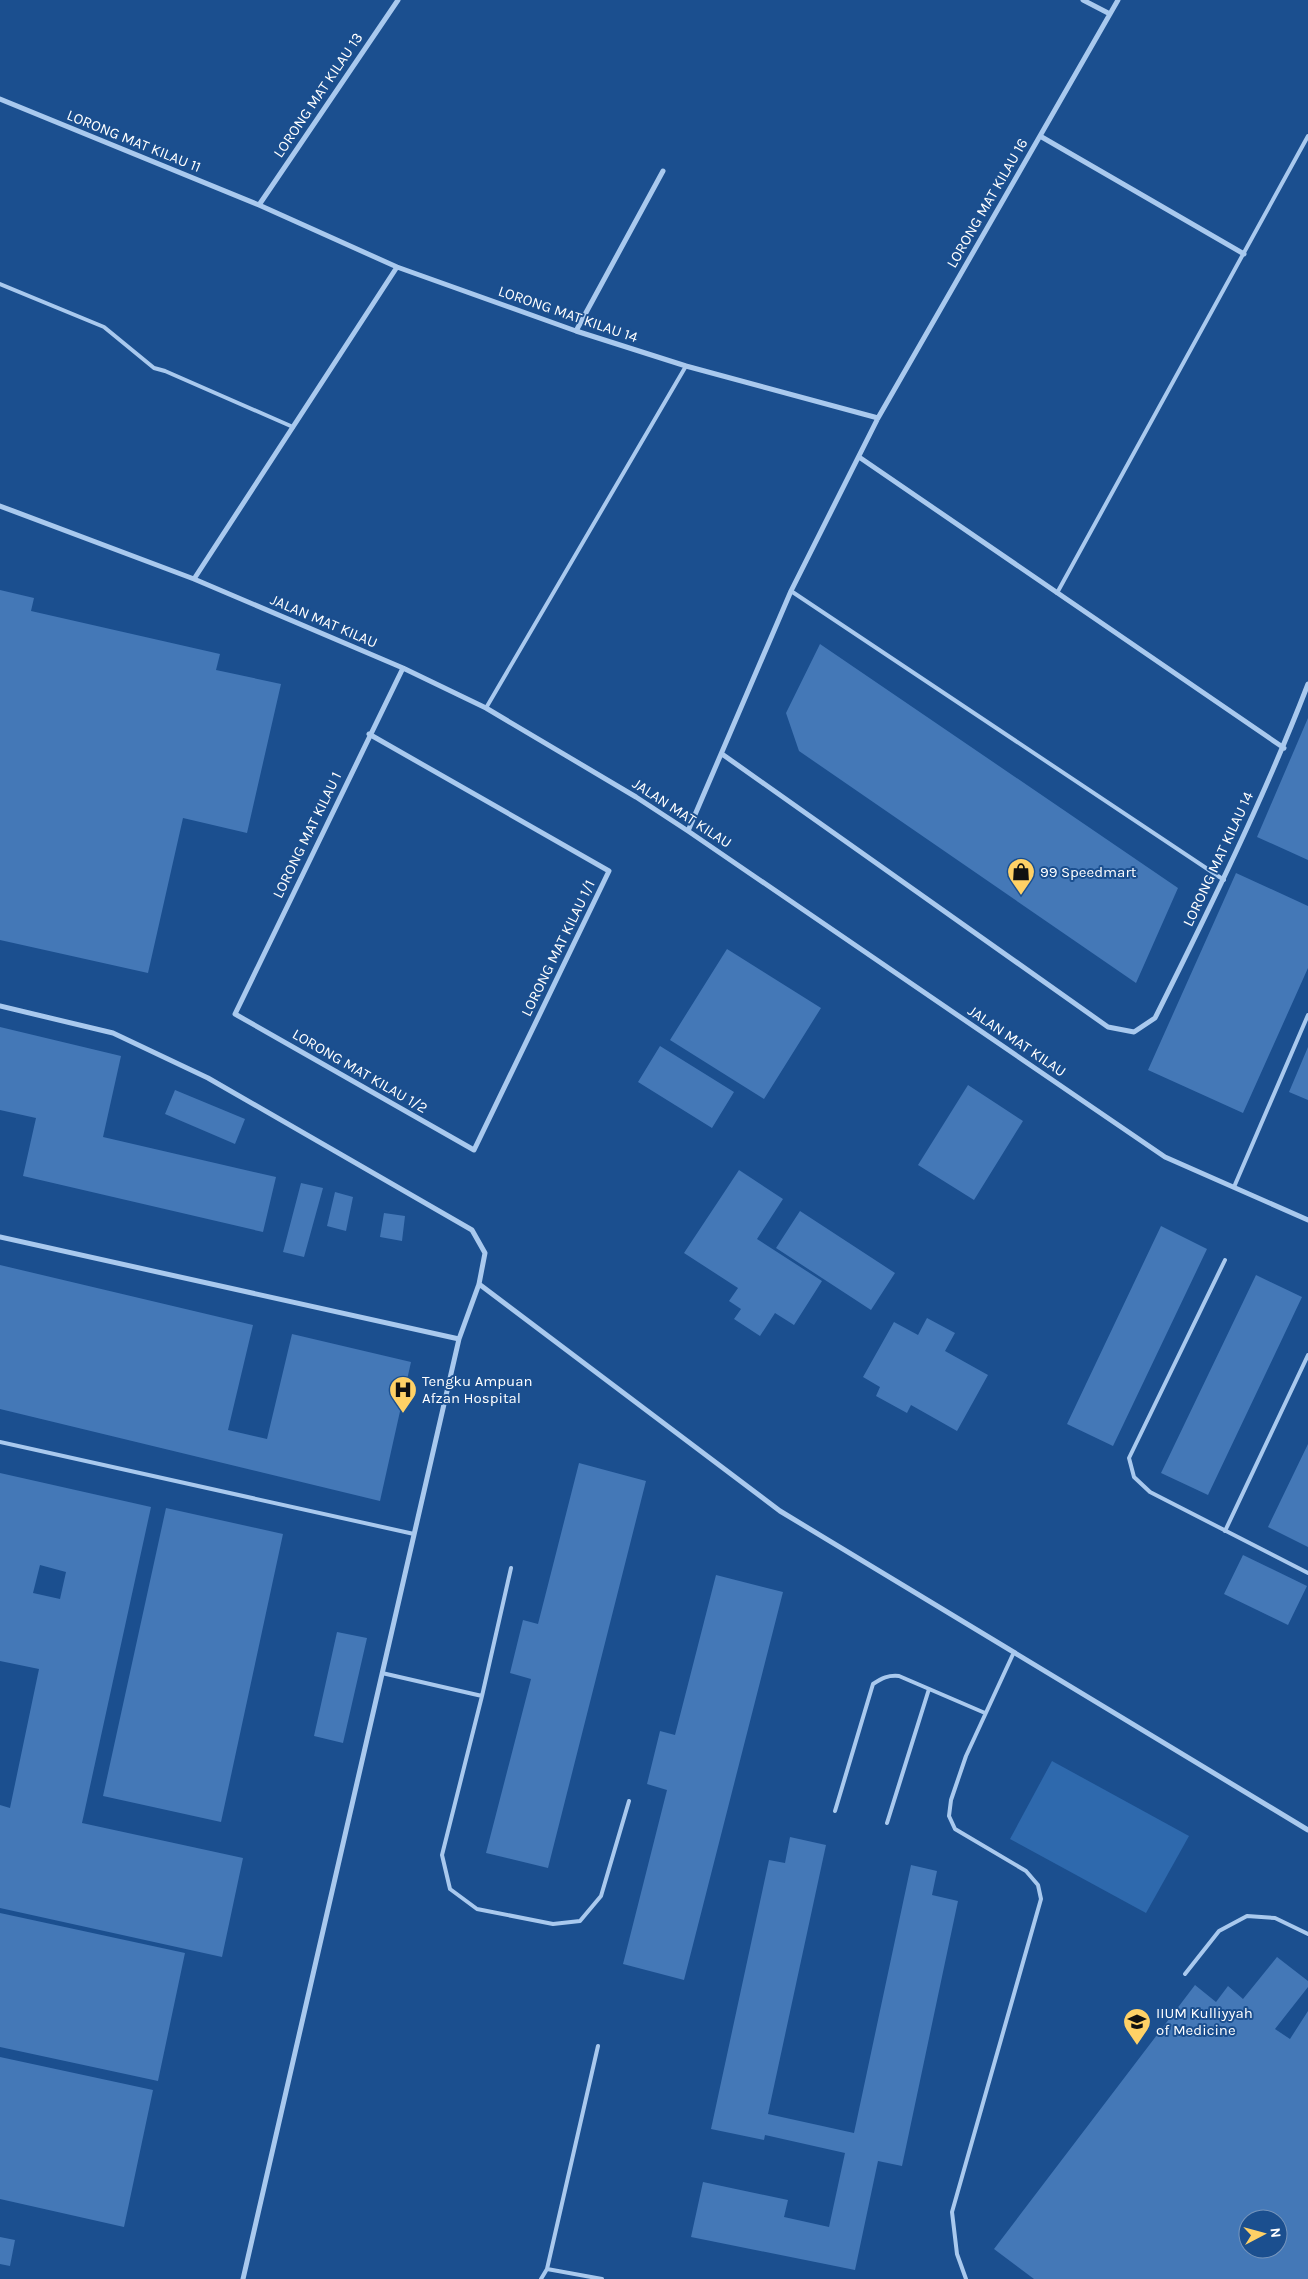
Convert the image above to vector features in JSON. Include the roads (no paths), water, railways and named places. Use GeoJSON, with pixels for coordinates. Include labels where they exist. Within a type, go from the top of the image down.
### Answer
{"type":"FeatureCollection","features":[{"type":"Feature","properties":{"kind":"street","name":"LORONG MAT KILAU 13"},"geometry":{"type":"LineString","coordinates":[[259,205],[398,0]]}},
{"type":"Feature","properties":{"kind":"street"},"geometry":{"type":"LineString","coordinates":[[1083,0],[1110,14]]}},
{"type":"Feature","properties":{"kind":"street","name":"LORONG MAT KILAU 16"},"geometry":{"type":"LineString","coordinates":[[688,831],[791,591],[878,418],[1118,0]]}},
{"type":"Feature","properties":{"kind":"street","name":"LORONG MAT KILAU 11"},"geometry":{"type":"LineString","coordinates":[[0,100],[259,205]]}},
{"type":"Feature","properties":{"kind":"street"},"geometry":{"type":"LineString","coordinates":[[1040,136],[1244,254]]}},
{"type":"Feature","properties":{"kind":"street"},"geometry":{"type":"LineString","coordinates":[[576,331],[663,171]]}},
{"type":"Feature","properties":{"kind":"street","name":"LORONG MAT KILAU 14"},"geometry":{"type":"LineString","coordinates":[[259,205],[397,267],[576,331],[686,366],[878,418]]}},
{"type":"Feature","properties":{"kind":"street"},"geometry":{"type":"LineString","coordinates":[[194,579],[397,267]]}},
{"type":"Feature","properties":{"kind":"street"},"geometry":{"type":"LineString","coordinates":[[859,457],[1284,748]]}},
{"type":"Feature","properties":{"kind":"street","name":"JALAN MAT KILAU"},"geometry":{"type":"LineString","coordinates":[[0,506],[194,579],[403,668],[486,708],[636,797],[688,831],[1165,1157],[1308,1220]]}},
{"type":"Feature","properties":{"kind":"street","name":"LORONG MAT KILAU 1"},"geometry":{"type":"LineString","coordinates":[[235,1014],[369,734],[403,668]]}},
{"type":"Feature","properties":{"kind":"street","name":"LORONG MAT KILAU 14"},"geometry":{"type":"LineString","coordinates":[[722,754],[1108,1027],[1134,1032],[1155,1018],[1224,880],[1284,748],[1308,684]]}},
{"type":"Feature","properties":{"kind":"street","name":"LORONG MAT KILAU 1/1"},"geometry":{"type":"LineString","coordinates":[[369,734],[609,871],[474,1150]]}},
{"type":"Feature","properties":{"kind":"street"},"geometry":{"type":"LineString","coordinates":[[0,1006],[113,1033],[208,1078],[472,1230],[485,1253],[479,1284],[459,1339],[243,2279]]}},
{"type":"Feature","properties":{"kind":"street","name":"LORONG MAT KILAU 1/2"},"geometry":{"type":"LineString","coordinates":[[235,1014],[474,1150]]}},
{"type":"Feature","properties":{"kind":"street"},"geometry":{"type":"LineString","coordinates":[[0,1237],[459,1339]]}},
{"type":"Feature","properties":{"kind":"street"},"geometry":{"type":"LineString","coordinates":[[479,1284],[780,1511],[1308,1830]]}},
{"type":"Feature","properties":{"kind":"lane"},"geometry":{"type":"LineString","coordinates":[[1058,593],[1308,136]]}},
{"type":"Feature","properties":{"kind":"lane"},"geometry":{"type":"LineString","coordinates":[[0,284],[104,327],[154,368],[165,371],[293,427]]}},
{"type":"Feature","properties":{"kind":"lane"},"geometry":{"type":"LineString","coordinates":[[486,708],[686,366]]}},
{"type":"Feature","properties":{"kind":"lane"},"geometry":{"type":"LineString","coordinates":[[791,591],[1224,880]]}},
{"type":"Feature","properties":{"kind":"lane"},"geometry":{"type":"LineString","coordinates":[[1234,1187],[1308,1015]]}},
{"type":"Feature","properties":{"kind":"lane"},"geometry":{"type":"LineString","coordinates":[[1225,1260],[1129,1458],[1134,1477],[1150,1492],[1308,1574]]}},
{"type":"Feature","properties":{"kind":"lane"},"geometry":{"type":"LineString","coordinates":[[1225,1531],[1308,1355]]}},
{"type":"Feature","properties":{"kind":"lane"},"geometry":{"type":"LineString","coordinates":[[0,1442],[414,1534]]}},
{"type":"Feature","properties":{"kind":"lane"},"geometry":{"type":"LineString","coordinates":[[510,1568],[482,1696],[442,1855],[450,1889],[477,1910],[553,1924],[580,1921],[600,1896],[629,1801]]}},
{"type":"Feature","properties":{"kind":"lane"},"geometry":{"type":"LineString","coordinates":[[966,2279],[957,2254],[952,2212],[1042,1899],[1038,1885],[1026,1871],[955,1829],[949,1816],[951,1800],[966,1756],[1014,1652]]}},
{"type":"Feature","properties":{"kind":"lane"},"geometry":{"type":"LineString","coordinates":[[382,1673],[482,1696]]}},
{"type":"Feature","properties":{"kind":"lane"},"geometry":{"type":"LineString","coordinates":[[835,1811],[873,1684],[880,1678],[899,1676],[985,1714]]}},
{"type":"Feature","properties":{"kind":"lane"},"geometry":{"type":"LineString","coordinates":[[887,1823],[929,1689]]}},
{"type":"Feature","properties":{"kind":"lane"},"geometry":{"type":"LineString","coordinates":[[1185,1974],[1219,1931],[1247,1916],[1275,1918],[1308,1934]]}},
{"type":"Feature","properties":{"kind":"lane"},"geometry":{"type":"LineString","coordinates":[[541,2279],[547,2269],[598,2046]]}},
{"type":"Feature","properties":{"kind":"lane"},"geometry":{"type":"LineString","coordinates":[[547,2269],[602,2279]]}},
{"type":"Feature","properties":{"kind":"place","name":"99 Speedmart"},"geometry":{"type":"Point","coordinates":[1021,896]}},
{"type":"Feature","properties":{"kind":"place","name":"Tengku Ampuan Afzan Hospital"},"geometry":{"type":"Point","coordinates":[403,1414]}},
{"type":"Feature","properties":{"kind":"place","name":"IIUM Kulliyyah of Medicine"},"geometry":{"type":"Point","coordinates":[1137,2046]}}]}
